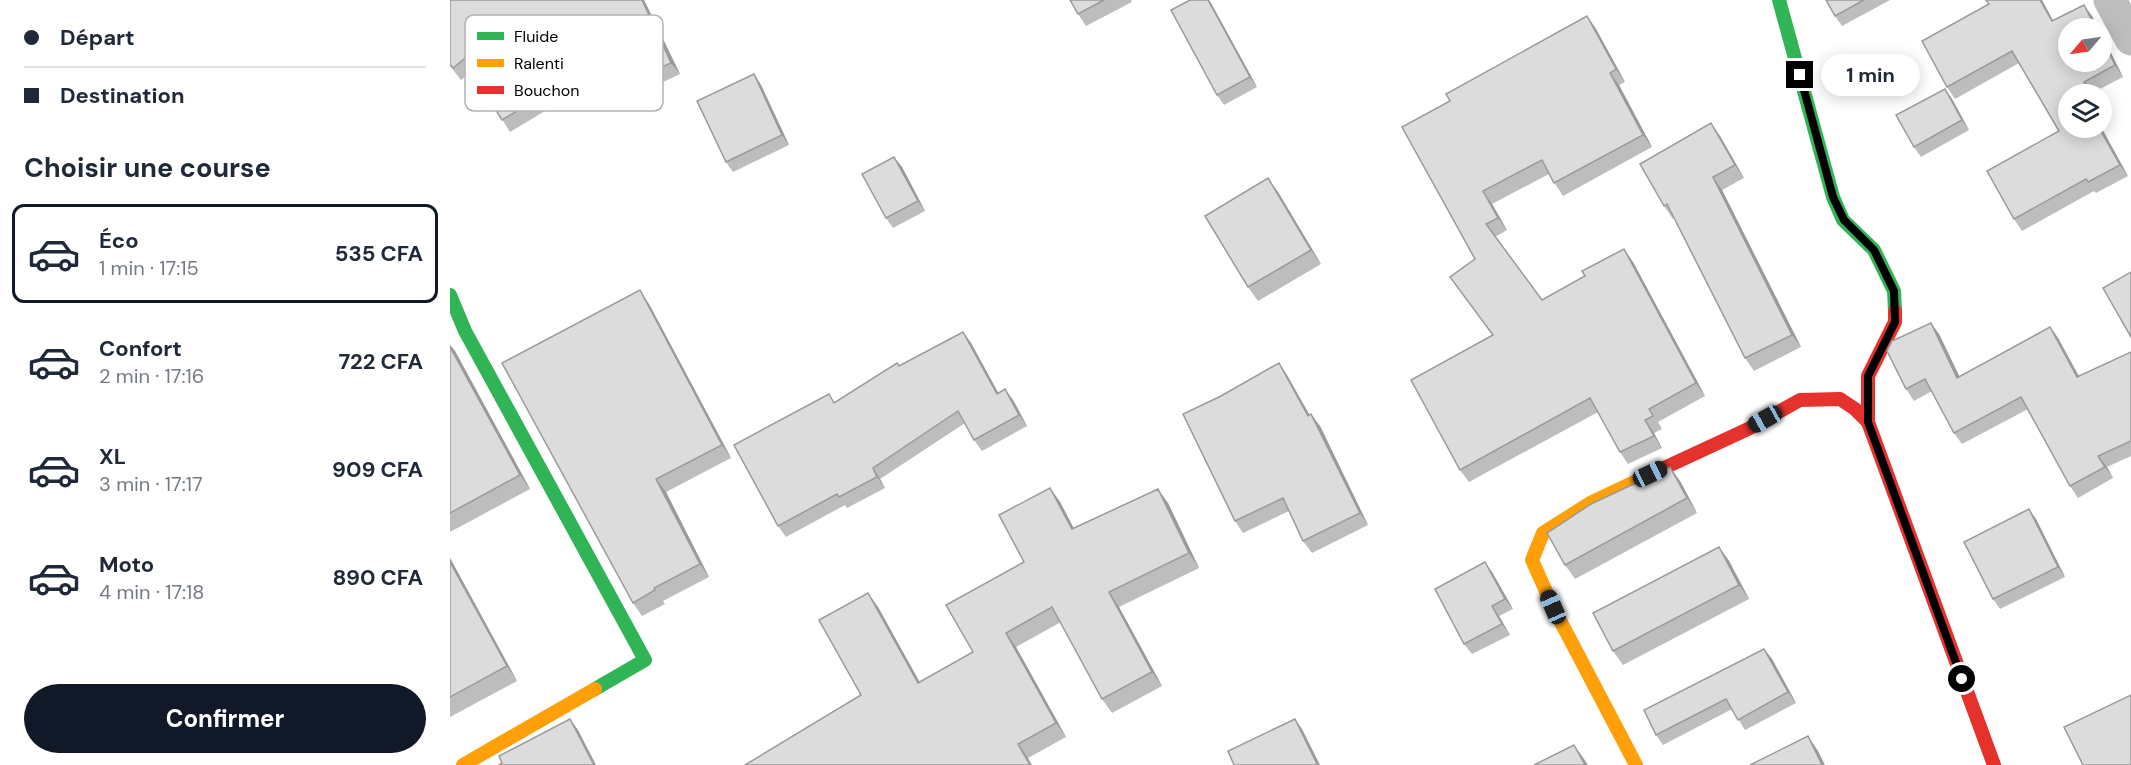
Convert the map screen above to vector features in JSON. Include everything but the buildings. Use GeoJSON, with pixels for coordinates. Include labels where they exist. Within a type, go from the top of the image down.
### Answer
{"type":"FeatureCollection","features":[{"type":"Feature","properties":{"kind":"street"},"geometry":{"type":"LineString","coordinates":[[1779,0],[1833,197],[1844,220],[1874,250],[1894,291],[1895,322],[1868,376],[1868,422],[1994,765]]}},
{"type":"Feature","properties":{"kind":"street"},"geometry":{"type":"LineString","coordinates":[[2110,0],[2131,39]]}},
{"type":"Feature","properties":{"kind":"street"},"geometry":{"type":"LineString","coordinates":[[450,295],[457,333],[645,660],[463,765]]}},
{"type":"Feature","properties":{"kind":"street"},"geometry":{"type":"LineString","coordinates":[[1636,765],[1553,607],[1532,560],[1543,533],[1592,502],[1748,429],[1800,400],[1840,399],[1868,422]]}},
{"type":"Feature","properties":{"kind":"traffic: fast"},"geometry":{"type":"LineString","coordinates":[[1779,0],[1833,197],[1843,220],[1874,250],[1894,291],[1895,311]]}},
{"type":"Feature","properties":{"kind":"traffic: fast"},"geometry":{"type":"LineString","coordinates":[[450,295],[465,331],[645,660],[595,689]]}},
{"type":"Feature","properties":{"kind":"traffic: slow"},"geometry":{"type":"LineString","coordinates":[[1636,765],[1553,607],[1532,560],[1543,533],[1592,502],[1664,468]]}},
{"type":"Feature","properties":{"kind":"traffic: slow"},"geometry":{"type":"LineString","coordinates":[[463,765],[595,689]]}},
{"type":"Feature","properties":{"kind":"traffic: jam"},"geometry":{"type":"LineString","coordinates":[[1895,311],[1895,322],[1868,376],[1868,422],[1994,765]]}},
{"type":"Feature","properties":{"kind":"traffic: jam"},"geometry":{"type":"LineString","coordinates":[[1664,468],[1748,429],[1800,400],[1840,399],[1868,422]]}},
{"type":"Feature","properties":{"kind":"route"},"geometry":{"type":"LineString","coordinates":[[1800,75],[1833,197],[1844,220],[1874,250],[1894,291],[1895,322],[1868,376],[1868,422],[1962,679]]}}]}
